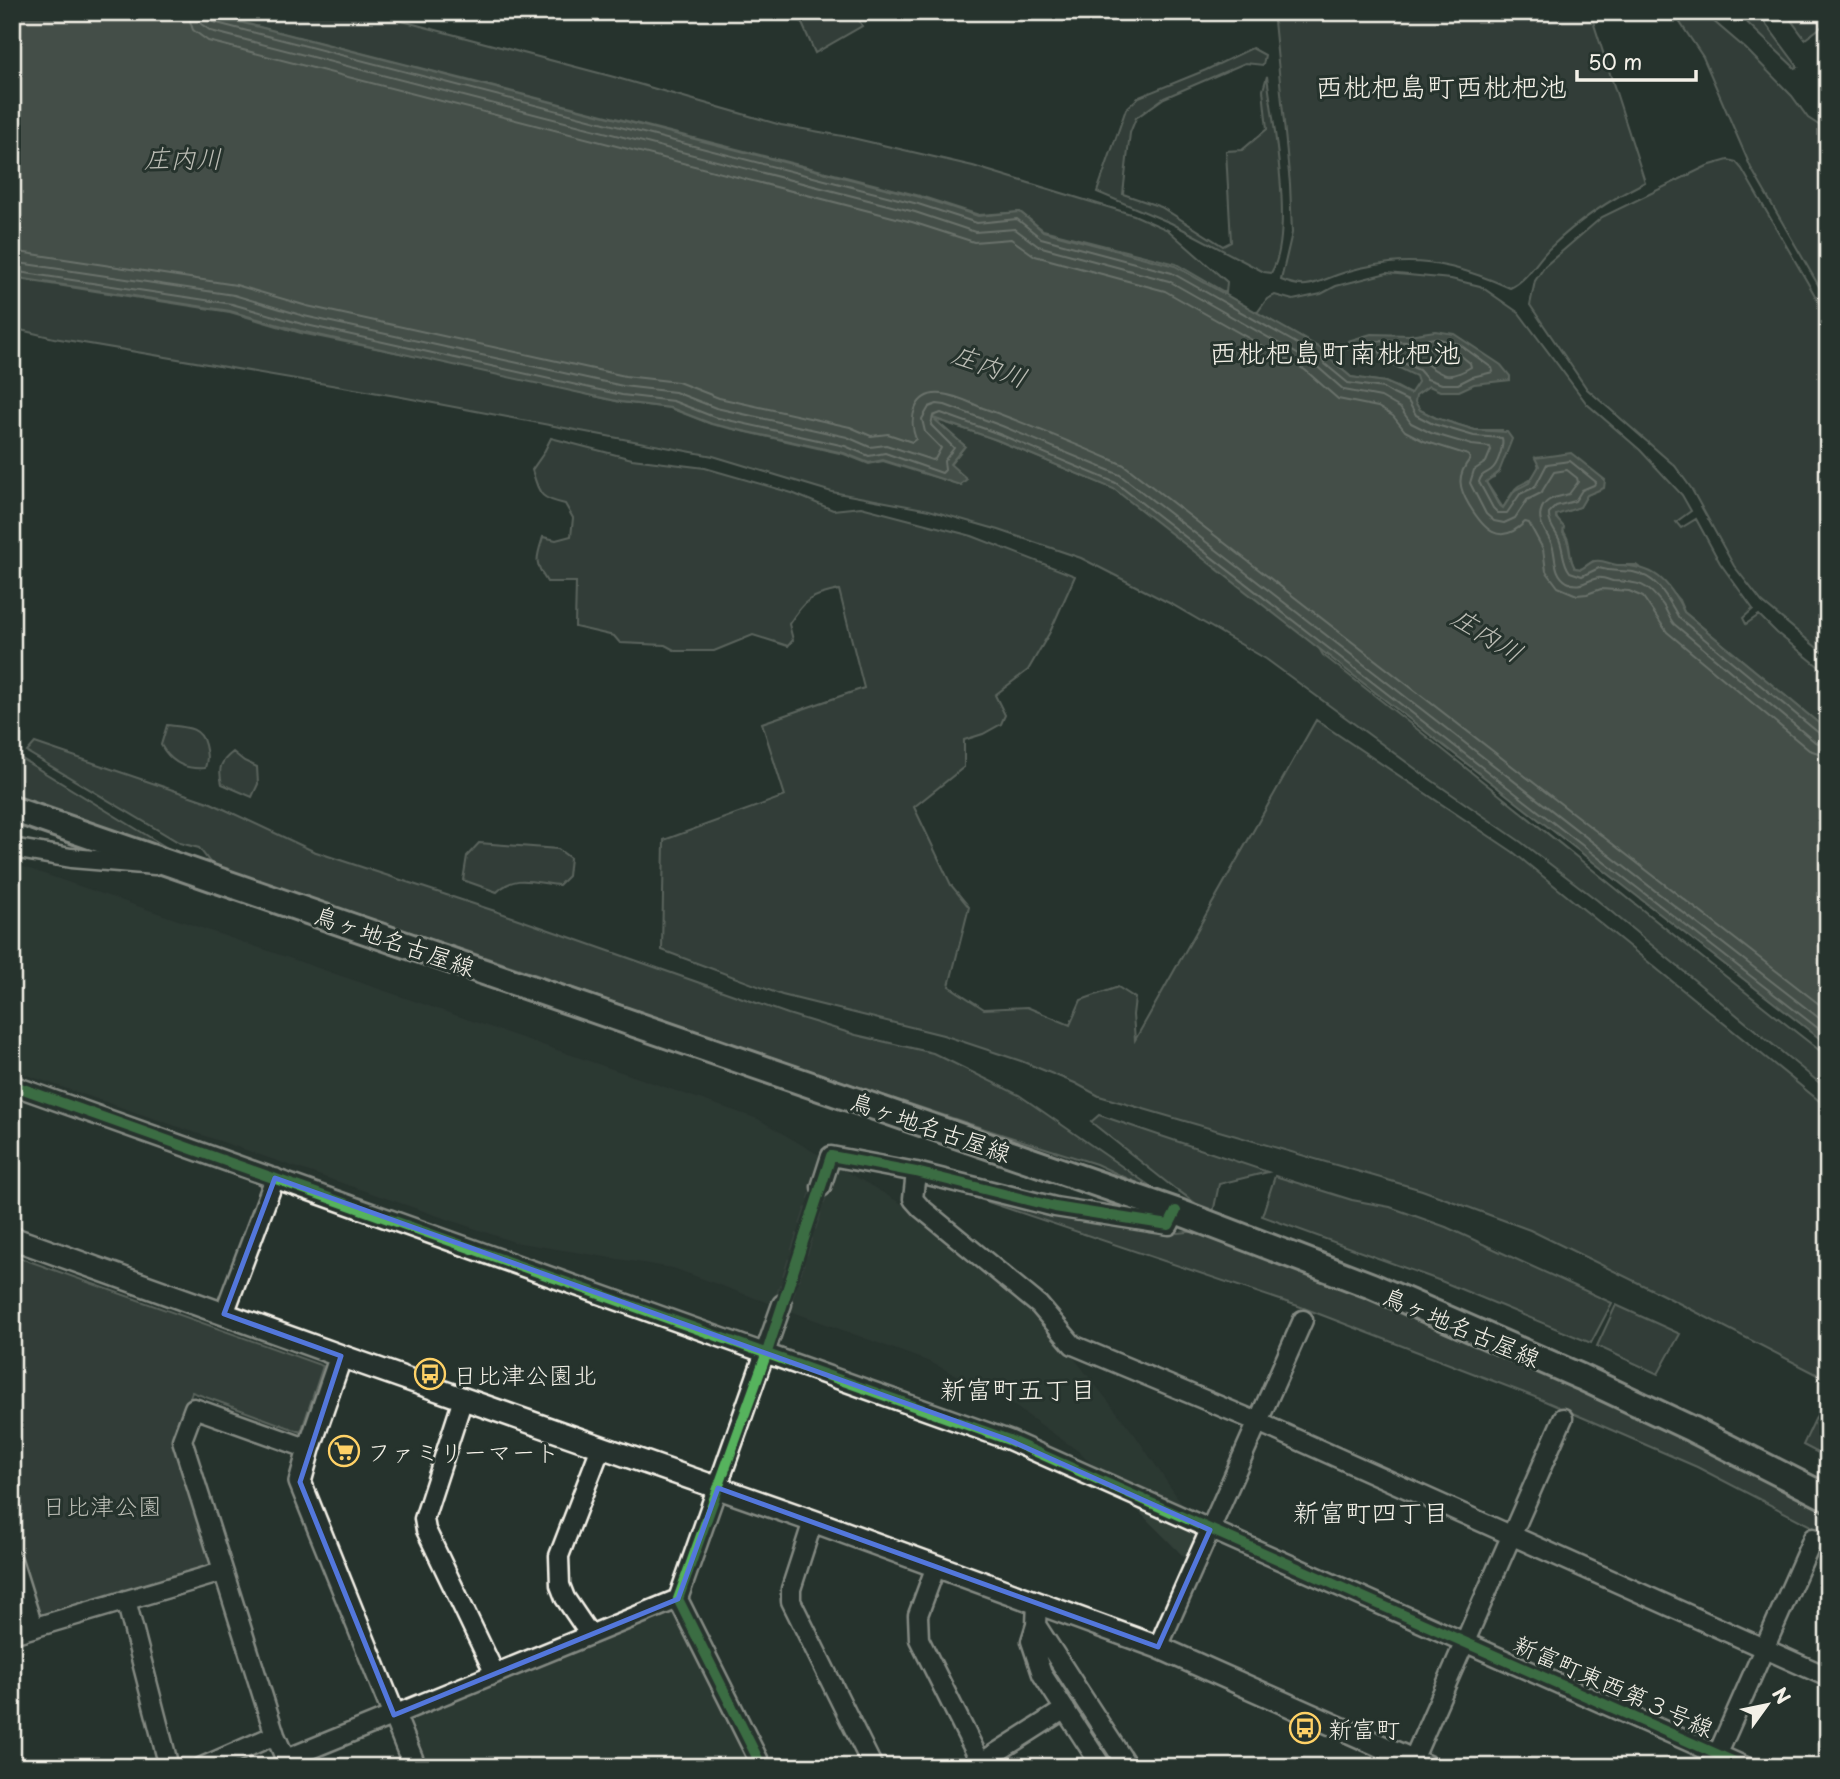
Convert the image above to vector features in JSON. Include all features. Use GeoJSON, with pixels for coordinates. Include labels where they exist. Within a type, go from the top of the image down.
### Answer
{"type":"FeatureCollection","features":[{"type":"Feature","properties":{"kind":"main road","name":"鳥ヶ地名古屋線"},"geometry":{"type":"LineString","coordinates":[[12,809],[1176,1211],[1372,1286],[1581,1377],[1692,1429],[1828,1498]]}},
{"type":"Feature","properties":{"kind":"street"},"geometry":{"type":"LineString","coordinates":[[12,848],[71,858],[186,868]]}},
{"type":"Feature","properties":{"kind":"street","name":"新富町東西第３号線"},"geometry":{"type":"LineString","coordinates":[[12,1085],[1009,1440],[1465,1642],[1715,1761],[1746,1767]]}},
{"type":"Feature","properties":{"kind":"street"},"geometry":{"type":"LineString","coordinates":[[821,1187],[831,1156],[916,1172],[1055,1207],[1168,1225],[1176,1211]]}},
{"type":"Feature","properties":{"kind":"street"},"geometry":{"type":"LineString","coordinates":[[916,1172],[914,1199],[921,1208],[1039,1305],[1073,1345],[1258,1422],[1828,1677]]}},
{"type":"Feature","properties":{"kind":"street"},"geometry":{"type":"LineString","coordinates":[[224,1314],[275,1178]]}},
{"type":"Feature","properties":{"kind":"street"},"geometry":{"type":"LineString","coordinates":[[12,1238],[813,1521],[1158,1647],[1420,1763],[1465,1642],[1563,1418]]}},
{"type":"Feature","properties":{"kind":"street"},"geometry":{"type":"LineString","coordinates":[[762,1767],[678,1599],[782,1304]]}},
{"type":"Feature","properties":{"kind":"street"},"geometry":{"type":"LineString","coordinates":[[1158,1647],[1303,1320]]}},
{"type":"Feature","properties":{"kind":"street"},"geometry":{"type":"LineString","coordinates":[[341,1356],[301,1476],[303,1491],[415,1767]]}},
{"type":"Feature","properties":{"kind":"street"},"geometry":{"type":"LineString","coordinates":[[463,1399],[424,1519],[426,1530],[495,1674]]}},
{"type":"Feature","properties":{"kind":"street"},"geometry":{"type":"LineString","coordinates":[[309,1449],[194,1408],[182,1440],[222,1572],[275,1735],[287,1763],[394,1715],[678,1599]]}},
{"type":"Feature","properties":{"kind":"street"},"geometry":{"type":"LineString","coordinates":[[590,1635],[565,1598],[558,1571],[559,1556],[601,1447]]}},
{"type":"Feature","properties":{"kind":"street"},"geometry":{"type":"LineString","coordinates":[[813,1521],[791,1588],[791,1601],[873,1767]]}},
{"type":"Feature","properties":{"kind":"street"},"geometry":{"type":"LineString","coordinates":[[1715,1761],[1813,1538]]}},
{"type":"Feature","properties":{"kind":"street"},"geometry":{"type":"LineString","coordinates":[[12,1560],[33,1627]]}},
{"type":"Feature","properties":{"kind":"street"},"geometry":{"type":"LineString","coordinates":[[936,1566],[918,1615],[919,1639],[979,1765],[1065,1709]]}},
{"type":"Feature","properties":{"kind":"street"},"geometry":{"type":"LineString","coordinates":[[12,1634],[222,1572]]}},
{"type":"Feature","properties":{"kind":"street"},"geometry":{"type":"LineString","coordinates":[[126,1600],[169,1767]]}},
{"type":"Feature","properties":{"kind":"street"},"geometry":{"type":"LineString","coordinates":[[1037,1602],[1036,1625],[1031,1641],[1042,1674],[1102,1767]]}},
{"type":"Feature","properties":{"kind":"street"},"geometry":{"type":"LineString","coordinates":[[1036,1625],[1128,1767]]}},
{"type":"Feature","properties":{"kind":"street"},"geometry":{"type":"LineString","coordinates":[[202,1767],[275,1735]]}},
{"type":"Feature","properties":{"kind":"street"},"geometry":{"type":"LineString","coordinates":[[12,1761],[14,1767]]}},
{"type":"Feature","properties":{"kind":"highlighted area"},"geometry":{"type":"Polygon","coordinates":[[[275,1178],[1009,1440],[1210,1530],[1158,1647],[718,1488],[678,1599],[394,1715],[300,1482],[341,1356],[224,1314],[275,1178]]]}},
{"type":"Feature","properties":{"kind":"shaded area"},"geometry":{"type":"Polygon","coordinates":[[[12,863],[758,1119],[934,1223],[1039,1314],[1135,1435],[1209,1544],[1185,1558],[1081,1453],[1006,1400],[930,1362],[673,1268],[514,1242],[12,1070],[12,863]]]}},
{"type":"Feature","properties":{"kind":"shaded area"},"geometry":{"type":"Polygon","coordinates":[[[671,1609],[677,1612],[754,1767],[429,1767],[411,1721],[414,1715],[671,1609]]]}},
{"type":"Feature","properties":{"kind":"green space"},"geometry":{"type":"Polygon","coordinates":[[[201,12],[368,12],[614,77],[781,125],[848,137],[973,166],[1134,215],[1168,230],[1227,282],[1226,293],[1176,264],[1043,230],[1020,212],[979,215],[920,196],[201,12]]]}},
{"type":"Feature","properties":{"kind":"green space"},"geometry":{"type":"Polygon","coordinates":[[[797,12],[855,12],[862,26],[815,53],[797,12]]]}},
{"type":"Feature","properties":{"kind":"green space"},"geometry":{"type":"Polygon","coordinates":[[[1281,12],[1590,12],[1645,182],[1585,218],[1510,288],[1466,271],[1421,262],[1370,266],[1309,285],[1297,285],[1281,280],[1292,233],[1290,184],[1274,21],[1281,12]]]}},
{"type":"Feature","properties":{"kind":"green space"},"geometry":{"type":"Polygon","coordinates":[[[1673,12],[1705,14],[1746,49],[1792,96],[1808,118],[1828,131],[1828,302],[1751,168],[1703,57],[1673,12]]]}},
{"type":"Feature","properties":{"kind":"green space"},"geometry":{"type":"Polygon","coordinates":[[[1736,12],[1757,12],[1798,67],[1795,68],[1736,12]]]}},
{"type":"Feature","properties":{"kind":"green space"},"geometry":{"type":"Polygon","coordinates":[[[1785,12],[1828,12],[1828,22],[1805,39],[1785,12]]]}},
{"type":"Feature","properties":{"kind":"green space"},"geometry":{"type":"Polygon","coordinates":[[[1252,48],[1265,55],[1263,65],[1245,63],[1164,98],[1136,118],[1130,133],[1123,194],[1161,207],[1223,246],[1231,242],[1226,151],[1242,150],[1267,129],[1263,90],[1267,76],[1282,206],[1278,256],[1271,273],[1264,272],[1171,223],[1097,192],[1126,109],[1139,97],[1252,48]]]}},
{"type":"Feature","properties":{"kind":"green space"},"geometry":{"type":"Polygon","coordinates":[[[1728,160],[1736,162],[1742,169],[1828,318],[1828,657],[1762,602],[1734,566],[1691,488],[1675,466],[1587,389],[1530,305],[1535,281],[1545,266],[1602,217],[1707,166],[1728,160]]]}},
{"type":"Feature","properties":{"kind":"green space"},"geometry":{"type":"Polygon","coordinates":[[[1387,273],[1451,279],[1480,286],[1519,313],[1587,404],[1640,450],[1682,495],[1691,511],[1676,522],[1681,528],[1696,519],[1720,563],[1753,609],[1743,618],[1746,624],[1759,615],[1828,674],[1828,731],[1684,612],[1671,591],[1636,565],[1593,561],[1581,569],[1575,568],[1568,540],[1556,514],[1580,507],[1591,493],[1536,458],[1539,466],[1536,473],[1515,489],[1503,508],[1486,482],[1494,477],[1502,430],[1475,430],[1436,418],[1420,410],[1410,394],[1397,387],[1385,382],[1351,377],[1330,359],[1325,351],[1257,313],[1267,299],[1275,295],[1293,300],[1387,273]]]}},
{"type":"Feature","properties":{"kind":"green space"},"geometry":{"type":"Polygon","coordinates":[[[12,278],[230,312],[301,333],[494,372],[620,402],[670,408],[711,424],[844,454],[869,464],[883,461],[961,485],[950,465],[965,446],[931,418],[989,437],[1132,496],[1309,631],[1323,655],[1828,1057],[1828,1090],[1597,900],[1521,842],[1424,775],[1266,659],[1173,605],[1081,558],[929,510],[832,492],[713,456],[396,396],[54,338],[12,328],[12,278]]]}},
{"type":"Feature","properties":{"kind":"green space"},"geometry":{"type":"Polygon","coordinates":[[[551,438],[632,459],[705,468],[792,493],[833,510],[861,507],[972,536],[1075,576],[1050,632],[1028,670],[995,695],[1005,715],[1001,724],[964,740],[964,767],[914,807],[951,885],[969,907],[949,986],[984,1009],[1027,1007],[1070,1025],[1081,1000],[1118,987],[1135,998],[1135,1040],[1316,720],[1513,852],[1828,1108],[1828,1380],[1530,1230],[1422,1190],[1099,1096],[1021,1061],[943,1035],[782,995],[662,950],[664,840],[785,796],[762,723],[864,688],[839,590],[821,594],[799,609],[789,624],[793,640],[788,646],[753,635],[714,651],[676,651],[665,645],[620,643],[614,636],[575,627],[576,582],[547,582],[538,560],[543,537],[556,540],[571,536],[573,518],[565,504],[550,500],[542,494],[532,470],[551,438]]]}},
{"type":"Feature","properties":{"kind":"green space"},"geometry":{"type":"Polygon","coordinates":[[[167,725],[191,729],[200,734],[206,751],[205,768],[185,766],[169,756],[161,745],[167,725]]]}},
{"type":"Feature","properties":{"kind":"green space"},"geometry":{"type":"Polygon","coordinates":[[[35,743],[211,803],[313,851],[501,913],[788,1014],[856,1035],[933,1053],[1019,1095],[1163,1195],[1096,1164],[745,1049],[517,968],[212,865],[199,848],[180,843],[27,752],[35,743]]]}},
{"type":"Feature","properties":{"kind":"green space"},"geometry":{"type":"Polygon","coordinates":[[[233,752],[257,767],[258,784],[252,797],[222,784],[221,766],[233,752]]]}},
{"type":"Feature","properties":{"kind":"green space"},"geometry":{"type":"Polygon","coordinates":[[[12,754],[17,756],[174,852],[12,795],[12,754]]]}},
{"type":"Feature","properties":{"kind":"green space"},"geometry":{"type":"Polygon","coordinates":[[[479,843],[558,849],[570,858],[568,876],[559,885],[518,881],[497,892],[463,880],[467,856],[479,843]]]}},
{"type":"Feature","properties":{"kind":"green space"},"geometry":{"type":"Polygon","coordinates":[[[1099,1115],[1268,1172],[1219,1184],[1213,1213],[1175,1189],[1091,1122],[1099,1115]]]}},
{"type":"Feature","properties":{"kind":"green space"},"geometry":{"type":"Polygon","coordinates":[[[1275,1176],[1352,1200],[1390,1207],[1446,1227],[1612,1303],[1591,1343],[1441,1281],[1262,1216],[1275,1176]]]}},
{"type":"Feature","properties":{"kind":"green space"},"geometry":{"type":"Polygon","coordinates":[[[935,1184],[1054,1211],[1178,1233],[1198,1231],[1320,1274],[1691,1438],[1828,1507],[1828,1535],[1697,1467],[1540,1399],[1301,1307],[935,1184]]]}},
{"type":"Feature","properties":{"kind":"green space","name":"日比津公園"},"geometry":{"type":"Polygon","coordinates":[[[12,1255],[323,1366],[301,1432],[192,1392],[175,1440],[213,1566],[42,1618],[37,1615],[12,1536],[12,1255]]]}},
{"type":"Feature","properties":{"kind":"green space"},"geometry":{"type":"Polygon","coordinates":[[[1616,1305],[1680,1334],[1658,1374],[1597,1346],[1616,1305]]]}},
{"type":"Feature","properties":{"kind":"green space"},"geometry":{"type":"Polygon","coordinates":[[[1824,1400],[1828,1402],[1828,1458],[1803,1445],[1824,1400]]]}},
{"type":"Feature","properties":{"kind":"water","name":"庄内川"},"geometry":{"type":"Polygon","coordinates":[[[12,12],[200,12],[920,197],[978,216],[1020,212],[1043,231],[1175,266],[1325,351],[1330,359],[1351,377],[1385,382],[1410,394],[1418,382],[1416,376],[1371,354],[1348,348],[1348,341],[1371,334],[1409,335],[1435,331],[1454,334],[1501,365],[1510,380],[1474,384],[1459,391],[1440,391],[1429,386],[1416,395],[1415,402],[1420,410],[1436,418],[1475,430],[1507,432],[1512,439],[1499,472],[1486,482],[1498,504],[1503,508],[1515,490],[1529,483],[1539,466],[1535,458],[1571,453],[1605,480],[1604,488],[1587,495],[1580,507],[1556,515],[1564,527],[1563,533],[1568,541],[1575,568],[1581,569],[1600,561],[1641,568],[1658,576],[1672,591],[1684,612],[1828,731],[1828,1045],[1114,489],[997,440],[933,418],[965,446],[950,464],[967,479],[960,485],[883,460],[869,463],[844,453],[712,424],[671,408],[621,402],[300,331],[230,311],[12,277],[12,12]]]}},
{"type":"Feature","properties":{"kind":"waterway"},"geometry":{"type":"LineString","coordinates":[[1091,1729],[1115,1767]]}},
{"type":"Feature","properties":{"kind":"tunnel"},"geometry":{"type":"LineString","coordinates":[[782,1304],[821,1187]]}},
{"type":"Feature","properties":{"kind":"cycle path"},"geometry":{"type":"LineString","coordinates":[[12,1085],[1009,1440],[1746,1767]]}},
{"type":"Feature","properties":{"kind":"cycle path"},"geometry":{"type":"LineString","coordinates":[[762,1767],[678,1599],[766,1355],[831,1156],[916,1172],[1055,1207],[1169,1225],[1176,1211]]}},
{"type":"Feature","properties":{"kind":"place","name":"日比津公園北"},"geometry":{"type":"Point","coordinates":[430,1374]}},
{"type":"Feature","properties":{"kind":"place","name":"ファミリーマート"},"geometry":{"type":"Point","coordinates":[344,1451]}},
{"type":"Feature","properties":{"kind":"place","name":"新富町"},"geometry":{"type":"Point","coordinates":[1305,1728]}},
{"type":"Feature","properties":{"kind":"district","name":"西枇杷島町西枇杷池"},"geometry":{"type":"Point","coordinates":[1441,85]}},
{"type":"Feature","properties":{"kind":"district","name":"西枇杷島町南枇杷池"},"geometry":{"type":"Point","coordinates":[1335,351]}},
{"type":"Feature","properties":{"kind":"district","name":"新富町五丁目"},"geometry":{"type":"Point","coordinates":[1018,1388]}},
{"type":"Feature","properties":{"kind":"district","name":"新富町四丁目"},"geometry":{"type":"Point","coordinates":[1371,1511]}}]}
